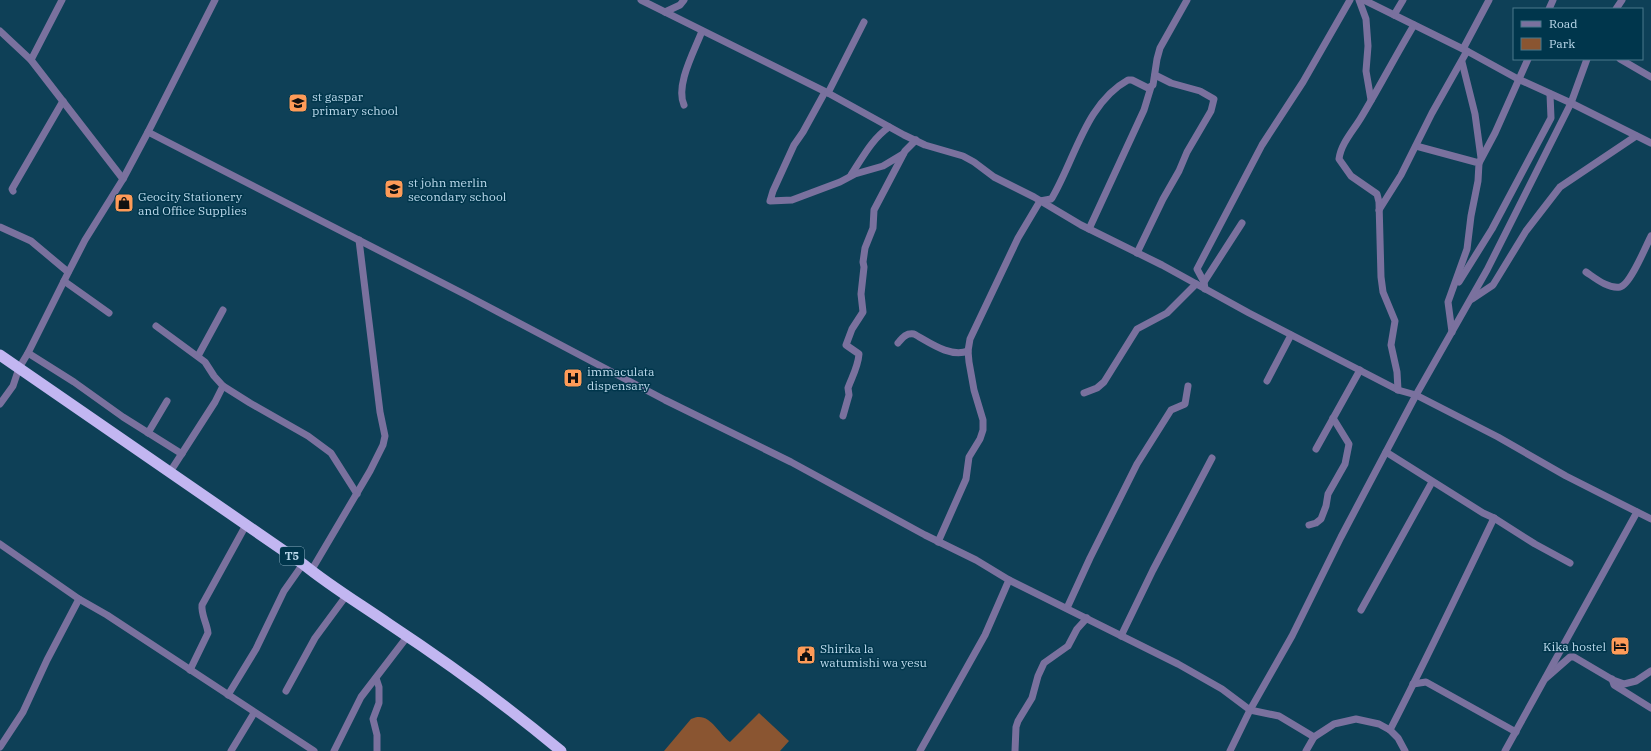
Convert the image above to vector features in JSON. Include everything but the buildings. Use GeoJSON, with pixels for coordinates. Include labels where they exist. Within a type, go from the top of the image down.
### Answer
{"type":"FeatureCollection","features":[{"type":"Feature","properties":{"kind":"highway","name":"T5"},"geometry":{"type":"LineString","coordinates":[[0,355],[512,711],[560,751]]}},
{"type":"Feature","properties":{"kind":"street"},"geometry":{"type":"LineString","coordinates":[[31,60],[62,0]]}},
{"type":"Feature","properties":{"kind":"street"},"geometry":{"type":"LineString","coordinates":[[0,404],[13,386],[19,368],[85,240],[123,179],[148,132],[214,0]]}},
{"type":"Feature","properties":{"kind":"street"},"geometry":{"type":"LineString","coordinates":[[641,0],[826,92],[916,140],[974,162],[994,177],[1196,284],[1204,285],[1291,335],[1398,390],[1416,395],[1498,437],[1566,476],[1651,519]]}},
{"type":"Feature","properties":{"kind":"street"},"geometry":{"type":"LineString","coordinates":[[665,12],[680,5],[684,0]]}},
{"type":"Feature","properties":{"kind":"street"},"geometry":{"type":"LineString","coordinates":[[1089,228],[1144,110],[1154,82],[1160,48],[1187,0]]}},
{"type":"Feature","properties":{"kind":"street"},"geometry":{"type":"LineString","coordinates":[[1204,285],[1197,269],[1212,239],[1237,195],[1262,145],[1303,82],[1350,0]]}},
{"type":"Feature","properties":{"kind":"street"},"geometry":{"type":"LineString","coordinates":[[1359,0],[1366,19],[1368,46],[1366,70],[1371,100]]}},
{"type":"Feature","properties":{"kind":"street"},"geometry":{"type":"LineString","coordinates":[[1364,0],[1465,50],[1518,79],[1571,103],[1651,143]]}},
{"type":"Feature","properties":{"kind":"street"},"geometry":{"type":"LineString","coordinates":[[1394,15],[1403,0]]}},
{"type":"Feature","properties":{"kind":"street"},"geometry":{"type":"LineString","coordinates":[[1379,211],[1416,146],[1432,113],[1462,62],[1465,50],[1489,0]]}},
{"type":"Feature","properties":{"kind":"street"},"geometry":{"type":"LineString","coordinates":[[864,22],[826,92],[794,145],[770,201],[792,200],[840,182],[851,176],[883,166],[903,154]]}},
{"type":"Feature","properties":{"kind":"street"},"geometry":{"type":"LineString","coordinates":[[1398,390],[1397,372],[1392,345],[1395,321],[1383,292],[1381,277],[1377,194],[1351,176],[1339,159],[1340,151],[1343,145],[1414,25]]}},
{"type":"Feature","properties":{"kind":"street"},"geometry":{"type":"LineString","coordinates":[[0,31],[31,60],[123,179]]}},
{"type":"Feature","properties":{"kind":"street"},"geometry":{"type":"LineString","coordinates":[[684,105],[681,99],[681,90],[685,73],[702,31]]}},
{"type":"Feature","properties":{"kind":"street"},"geometry":{"type":"LineString","coordinates":[[1480,161],[1528,60]]}},
{"type":"Feature","properties":{"kind":"street"},"geometry":{"type":"LineString","coordinates":[[1230,751],[1250,710],[1292,636],[1341,537],[1416,395],[1487,270],[1571,103],[1587,60]]}},
{"type":"Feature","properties":{"kind":"street"},"geometry":{"type":"LineString","coordinates":[[1622,60],[1651,77]]}},
{"type":"Feature","properties":{"kind":"street"},"geometry":{"type":"LineString","coordinates":[[1452,332],[1448,302],[1467,249],[1480,161],[1475,114],[1462,62]]}},
{"type":"Feature","properties":{"kind":"street"},"geometry":{"type":"LineString","coordinates":[[1137,253],[1163,199],[1179,171],[1187,152],[1211,111],[1214,99],[1200,91],[1172,83],[1155,74]]}},
{"type":"Feature","properties":{"kind":"street"},"geometry":{"type":"LineString","coordinates":[[938,542],[966,479],[969,457],[980,439],[982,430],[983,420],[974,390],[968,351],[970,339],[976,325],[1001,277],[1018,238],[1040,202],[1051,200],[1080,137],[1094,114],[1110,93],[1128,80],[1132,80],[1145,87],[1151,87]]}},
{"type":"Feature","properties":{"kind":"street"},"geometry":{"type":"LineString","coordinates":[[1451,294],[1492,229],[1551,118],[1550,94]]}},
{"type":"Feature","properties":{"kind":"street"},"geometry":{"type":"LineString","coordinates":[[12,191],[63,101]]}},
{"type":"Feature","properties":{"kind":"street"},"geometry":{"type":"LineString","coordinates":[[851,176],[870,144],[889,126]]}},
{"type":"Feature","properties":{"kind":"street"},"geometry":{"type":"LineString","coordinates":[[148,132],[359,240],[664,400],[791,462],[938,542],[976,560],[1009,580],[1200,676],[1222,689],[1250,710],[1279,716],[1314,737]]}},
{"type":"Feature","properties":{"kind":"street"},"geometry":{"type":"LineString","coordinates":[[1470,300],[1494,285],[1526,231],[1560,187],[1636,136]]}},
{"type":"Feature","properties":{"kind":"street"},"geometry":{"type":"LineString","coordinates":[[842,416],[849,395],[848,388],[858,361],[859,354],[846,345],[852,329],[863,312],[861,294],[864,267],[863,262],[865,248],[873,228],[874,210],[903,154],[916,140]]}},
{"type":"Feature","properties":{"kind":"street"},"geometry":{"type":"LineString","coordinates":[[1416,146],[1480,161]]}},
{"type":"Feature","properties":{"kind":"street"},"geometry":{"type":"LineString","coordinates":[[1204,285],[1242,223]]}},
{"type":"Feature","properties":{"kind":"street"},"geometry":{"type":"LineString","coordinates":[[0,227],[31,241],[68,272]]}},
{"type":"Feature","properties":{"kind":"street"},"geometry":{"type":"LineString","coordinates":[[1586,272],[1609,286],[1623,286],[1630,277],[1651,236]]}},
{"type":"Feature","properties":{"kind":"street"},"geometry":{"type":"LineString","coordinates":[[228,695],[256,649],[284,591],[307,568],[357,494],[383,444],[385,436],[380,412],[359,240]]}},
{"type":"Feature","properties":{"kind":"street"},"geometry":{"type":"LineString","coordinates":[[64,281],[109,313]]}},
{"type":"Feature","properties":{"kind":"street"},"geometry":{"type":"LineString","coordinates":[[1084,393],[1097,388],[1104,382],[1137,329],[1167,313],[1196,284]]}},
{"type":"Feature","properties":{"kind":"street"},"geometry":{"type":"LineString","coordinates":[[198,356],[223,310]]}},
{"type":"Feature","properties":{"kind":"street"},"geometry":{"type":"LineString","coordinates":[[156,326],[205,362],[223,386],[250,404],[308,436],[331,453],[357,494]]}},
{"type":"Feature","properties":{"kind":"street"},"geometry":{"type":"LineString","coordinates":[[898,342],[909,333],[950,352],[968,351]]}},
{"type":"Feature","properties":{"kind":"street"},"geometry":{"type":"LineString","coordinates":[[1267,381],[1291,335]]}},
{"type":"Feature","properties":{"kind":"street"},"geometry":{"type":"LineString","coordinates":[[28,353],[74,382],[123,417],[182,454]]}},
{"type":"Feature","properties":{"kind":"street"},"geometry":{"type":"LineString","coordinates":[[1316,449],[1360,370]]}},
{"type":"Feature","properties":{"kind":"street"},"geometry":{"type":"LineString","coordinates":[[170,472],[215,402],[223,386]]}},
{"type":"Feature","properties":{"kind":"street"},"geometry":{"type":"LineString","coordinates":[[1066,608],[1137,464],[1172,410],[1185,404],[1188,386]]}},
{"type":"Feature","properties":{"kind":"street"},"geometry":{"type":"LineString","coordinates":[[148,433],[167,401]]}},
{"type":"Feature","properties":{"kind":"street"},"geometry":{"type":"LineString","coordinates":[[1309,525],[1316,523],[1321,519],[1326,506],[1328,494],[1345,464],[1349,444],[1334,418]]}},
{"type":"Feature","properties":{"kind":"street"},"geometry":{"type":"LineString","coordinates":[[1386,452],[1483,513],[1570,563]]}},
{"type":"Feature","properties":{"kind":"street"},"geometry":{"type":"LineString","coordinates":[[1121,636],[1153,570],[1212,458]]}},
{"type":"Feature","properties":{"kind":"street"},"geometry":{"type":"LineString","coordinates":[[1361,610],[1432,482]]}},
{"type":"Feature","properties":{"kind":"street"},"geometry":{"type":"LineString","coordinates":[[1505,751],[1637,512]]}},
{"type":"Feature","properties":{"kind":"street"},"geometry":{"type":"LineString","coordinates":[[1390,730],[1429,650],[1443,625],[1494,518]]}},
{"type":"Feature","properties":{"kind":"street"},"geometry":{"type":"LineString","coordinates":[[190,670],[208,633],[206,623],[201,613],[202,605],[246,525]]}},
{"type":"Feature","properties":{"kind":"street"},"geometry":{"type":"LineString","coordinates":[[0,544],[79,599],[314,751]]}},
{"type":"Feature","properties":{"kind":"street"},"geometry":{"type":"LineString","coordinates":[[920,751],[985,635],[1009,580]]}},
{"type":"Feature","properties":{"kind":"street"},"geometry":{"type":"LineString","coordinates":[[286,691],[315,638],[346,596]]}},
{"type":"Feature","properties":{"kind":"street"},"geometry":{"type":"LineString","coordinates":[[0,747],[23,712],[47,660],[79,599]]}},
{"type":"Feature","properties":{"kind":"street"},"geometry":{"type":"LineString","coordinates":[[1015,751],[1016,727],[1032,698],[1038,676],[1044,663],[1068,646],[1077,629],[1087,618]]}},
{"type":"Feature","properties":{"kind":"street"},"geometry":{"type":"LineString","coordinates":[[334,751],[361,697],[407,637]]}},
{"type":"Feature","properties":{"kind":"street"},"geometry":{"type":"LineString","coordinates":[[1544,680],[1566,660],[1574,657],[1621,683],[1628,684],[1651,671]]}},
{"type":"Feature","properties":{"kind":"street"},"geometry":{"type":"LineString","coordinates":[[1419,673],[1426,682],[1516,732]]}},
{"type":"Feature","properties":{"kind":"street"},"geometry":{"type":"LineString","coordinates":[[376,678],[379,688],[379,703],[373,719],[377,735],[377,751]]}},
{"type":"Feature","properties":{"kind":"street"},"geometry":{"type":"LineString","coordinates":[[1612,679],[1614,685],[1651,708]]}},
{"type":"Feature","properties":{"kind":"street"},"geometry":{"type":"LineString","coordinates":[[1413,684],[1426,682]]}},
{"type":"Feature","properties":{"kind":"street"},"geometry":{"type":"LineString","coordinates":[[231,751],[254,713]]}},
{"type":"Feature","properties":{"kind":"street"},"geometry":{"type":"LineString","coordinates":[[1306,751],[1314,737],[1334,724],[1356,719],[1379,724],[1390,730],[1398,738],[1405,751]]}},
{"type":"Feature","properties":{"kind":"green space"},"geometry":{"type":"Polygon","coordinates":[[[759,713],[789,741],[780,751],[664,751],[691,719],[703,717],[712,723],[730,742],[759,713]]]}},
{"type":"Feature","properties":{"kind":"place","name":"st gaspar primary school"},"geometry":{"type":"Point","coordinates":[298,103]}},
{"type":"Feature","properties":{"kind":"place","name":"st john merlin secondary school"},"geometry":{"type":"Point","coordinates":[394,189]}},
{"type":"Feature","properties":{"kind":"place","name":"Geocity Stationery and Office Supplies"},"geometry":{"type":"Point","coordinates":[124,203]}},
{"type":"Feature","properties":{"kind":"place","name":"immaculata dispensary"},"geometry":{"type":"Point","coordinates":[573,378]}},
{"type":"Feature","properties":{"kind":"place","name":"Kika hostel"},"geometry":{"type":"Point","coordinates":[1620,646]}},
{"type":"Feature","properties":{"kind":"place","name":"Shirika la watumishi wa yesu"},"geometry":{"type":"Point","coordinates":[806,655]}}]}
